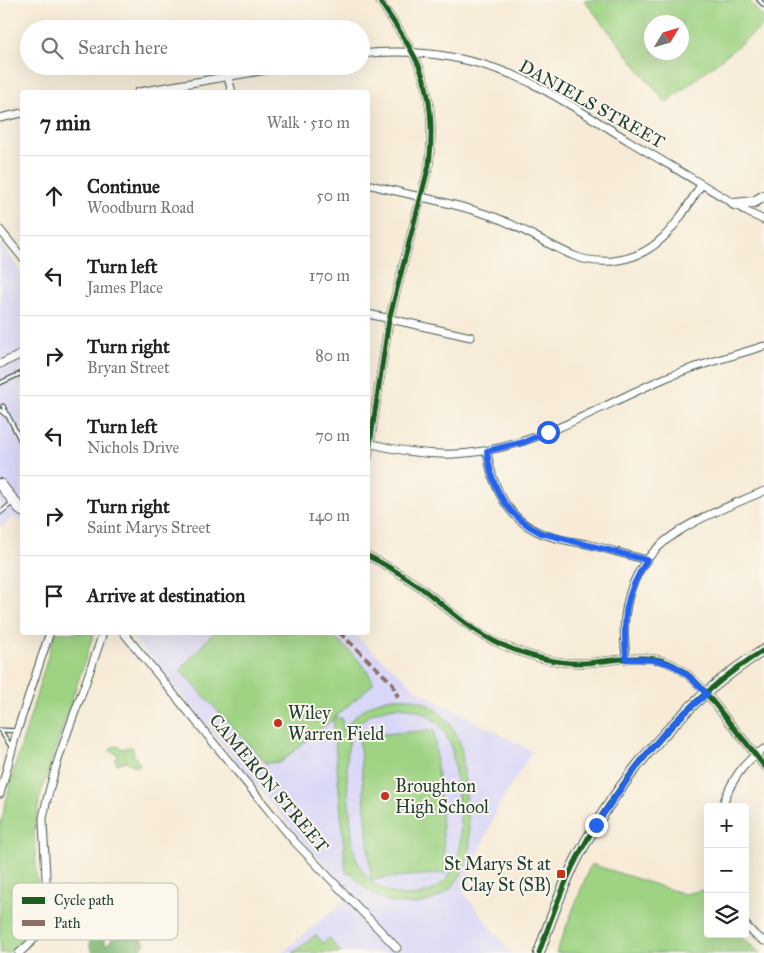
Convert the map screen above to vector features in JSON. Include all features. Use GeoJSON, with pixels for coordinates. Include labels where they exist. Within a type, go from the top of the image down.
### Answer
{"type":"FeatureCollection","features":[{"type":"Feature","properties":{"kind":"main road"},"geometry":{"type":"LineString","coordinates":[[734,204],[754,202],[764,196]]}},
{"type":"Feature","properties":{"kind":"main road"},"geometry":{"type":"LineString","coordinates":[[0,484],[20,508]]}},
{"type":"Feature","properties":{"kind":"main road"},"geometry":{"type":"LineString","coordinates":[[539,953],[572,868],[596,825],[642,760],[684,714],[735,670],[764,650]]}},
{"type":"Feature","properties":{"kind":"street"},"geometry":{"type":"LineString","coordinates":[[370,431],[389,320],[430,159],[431,121],[420,68],[413,53],[379,0]]}},
{"type":"Feature","properties":{"kind":"street","name":"DANIELS STREET"},"geometry":{"type":"LineString","coordinates":[[370,54],[413,53],[442,56],[472,62],[531,83],[701,185],[764,220]]}},
{"type":"Feature","properties":{"kind":"street"},"geometry":{"type":"LineString","coordinates":[[150,90],[239,75]]}},
{"type":"Feature","properties":{"kind":"street"},"geometry":{"type":"LineString","coordinates":[[228,77],[231,90]]}},
{"type":"Feature","properties":{"kind":"street"},"geometry":{"type":"LineString","coordinates":[[0,118],[20,113]]}},
{"type":"Feature","properties":{"kind":"street"},"geometry":{"type":"LineString","coordinates":[[370,184],[498,218],[572,255],[586,260],[602,261],[634,256],[659,242],[674,225],[701,185]]}},
{"type":"Feature","properties":{"kind":"street"},"geometry":{"type":"LineString","coordinates":[[0,230],[20,254]]}},
{"type":"Feature","properties":{"kind":"street"},"geometry":{"type":"LineString","coordinates":[[370,315],[471,337]]}},
{"type":"Feature","properties":{"kind":"street"},"geometry":{"type":"LineString","coordinates":[[370,443],[416,452],[456,454],[487,451],[524,442],[681,372],[764,346]]}},
{"type":"Feature","properties":{"kind":"street"},"geometry":{"type":"LineString","coordinates":[[0,364],[20,355]]}},
{"type":"Feature","properties":{"kind":"street"},"geometry":{"type":"LineString","coordinates":[[487,451],[492,474],[502,501],[516,516],[532,528],[550,536],[647,560]]}},
{"type":"Feature","properties":{"kind":"street"},"geometry":{"type":"LineString","coordinates":[[626,659],[624,627],[627,601],[636,576],[647,560],[661,543],[680,530],[764,491]]}},
{"type":"Feature","properties":{"kind":"street"},"geometry":{"type":"LineString","coordinates":[[370,557],[418,585],[476,631],[500,644],[528,654],[554,660],[582,663],[626,659],[665,661],[689,675],[707,694],[764,766]]}},
{"type":"Feature","properties":{"kind":"street"},"geometry":{"type":"LineString","coordinates":[[0,794],[17,730],[49,635]]}},
{"type":"Feature","properties":{"kind":"street"},"geometry":{"type":"LineString","coordinates":[[45,883],[43,818],[45,807],[56,768],[102,635]]}},
{"type":"Feature","properties":{"kind":"street","name":"CAMERON STREET"},"geometry":{"type":"LineString","coordinates":[[125,635],[293,840],[397,948]]}},
{"type":"Feature","properties":{"kind":"street"},"geometry":{"type":"LineString","coordinates":[[723,803],[738,771],[755,754],[764,749]]}},
{"type":"Feature","properties":{"kind":"street"},"geometry":{"type":"LineString","coordinates":[[749,929],[754,935],[764,941]]}},
{"type":"Feature","properties":{"kind":"street"},"geometry":{"type":"LineString","coordinates":[[19,953],[32,940]]}},
{"type":"Feature","properties":{"kind":"lane"},"geometry":{"type":"LineString","coordinates":[[759,0],[764,5]]}},
{"type":"Feature","properties":{"kind":"lane"},"geometry":{"type":"LineString","coordinates":[[0,383],[20,374]]}},
{"type":"Feature","properties":{"kind":"lane"},"geometry":{"type":"LineString","coordinates":[[1,408],[20,440]]}},
{"type":"Feature","properties":{"kind":"lane"},"geometry":{"type":"LineString","coordinates":[[0,513],[14,501]]}},
{"type":"Feature","properties":{"kind":"lane"},"geometry":{"type":"LineString","coordinates":[[0,730],[17,730]]}},
{"type":"Feature","properties":{"kind":"lane"},"geometry":{"type":"LineString","coordinates":[[0,730],[12,749]]}},
{"type":"Feature","properties":{"kind":"shaded area"},"geometry":{"type":"Polygon","coordinates":[[[0,241],[20,272],[20,521],[12,517],[0,527],[0,241]]]}},
{"type":"Feature","properties":{"kind":"shaded area","name":"Broughton High School"},"geometry":{"type":"Polygon","coordinates":[[[132,635],[354,635],[420,692],[532,751],[497,809],[462,891],[511,953],[282,953],[353,894],[301,839],[132,635]]]}},
{"type":"Feature","properties":{"kind":"green space"},"geometry":{"type":"Polygon","coordinates":[[[584,0],[749,0],[764,19],[764,25],[666,103],[584,0]]]}},
{"type":"Feature","properties":{"kind":"green space"},"geometry":{"type":"Polygon","coordinates":[[[54,635],[93,635],[40,796],[34,832],[37,883],[12,883],[12,940],[22,940],[8,953],[0,953],[0,826],[12,777],[54,635]]]}},
{"type":"Feature","properties":{"kind":"green space","name":"Wiley Warren Field"},"geometry":{"type":"Polygon","coordinates":[[[211,635],[330,635],[353,654],[365,668],[374,683],[334,718],[342,718],[343,731],[357,715],[373,704],[390,698],[407,698],[424,703],[439,712],[452,727],[461,746],[470,845],[468,857],[460,876],[448,890],[433,900],[416,904],[399,904],[381,898],[365,888],[352,873],[346,873],[333,719],[281,762],[266,763],[180,670],[211,635]],[[395,707],[378,711],[357,726],[351,737],[348,749],[347,777],[353,846],[359,865],[370,879],[383,890],[399,895],[416,895],[431,890],[445,880],[456,863],[459,853],[458,795],[450,745],[441,727],[426,714],[416,710],[395,707]]]}},
{"type":"Feature","properties":{"kind":"green space"},"geometry":{"type":"Polygon","coordinates":[[[434,730],[446,873],[371,879],[359,736],[434,730]]]}},
{"type":"Feature","properties":{"kind":"green space"},"geometry":{"type":"Polygon","coordinates":[[[117,746],[122,749],[133,748],[134,756],[140,764],[137,767],[126,761],[117,764],[115,759],[118,757],[117,754],[110,751],[111,748],[117,746]]]}},
{"type":"Feature","properties":{"kind":"green space"},"geometry":{"type":"Polygon","coordinates":[[[591,864],[684,894],[704,890],[704,938],[742,938],[760,953],[556,953],[591,864]]]}},
{"type":"Feature","properties":{"kind":"green space"},"geometry":{"type":"Polygon","coordinates":[[[316,935],[323,943],[329,938],[341,953],[293,953],[316,935]]]}},
{"type":"Feature","properties":{"kind":"green space"},"geometry":{"type":"Polygon","coordinates":[[[90,940],[104,940],[106,945],[111,940],[143,940],[145,943],[139,952],[147,953],[93,953],[90,947],[90,940]]]}},
{"type":"Feature","properties":{"kind":"marked path"},"geometry":{"type":"LineString","coordinates":[[342,635],[392,683],[398,697]]}},
{"type":"Feature","properties":{"kind":"cycle path"},"geometry":{"type":"LineString","coordinates":[[370,444],[389,320],[429,165],[431,140],[427,89],[419,66],[379,0]]}},
{"type":"Feature","properties":{"kind":"cycle path"},"geometry":{"type":"LineString","coordinates":[[370,557],[393,569],[427,592],[477,632],[520,652],[541,658],[573,663],[648,658],[658,659],[677,667],[694,680],[764,766]]}},
{"type":"Feature","properties":{"kind":"cycle path"},"geometry":{"type":"LineString","coordinates":[[539,953],[554,910],[572,868],[608,805],[630,775],[679,718],[706,693],[764,650]]}},
{"type":"Feature","properties":{"kind":"place","name":"Wiley Warren Field"},"geometry":{"type":"Point","coordinates":[278,723]}},
{"type":"Feature","properties":{"kind":"place","name":"Broughton High School"},"geometry":{"type":"Point","coordinates":[385,796]}},
{"type":"Feature","properties":{"kind":"place","name":"St Marys St at Clay St (SB)"},"geometry":{"type":"Point","coordinates":[561,874]}},
{"type":"Feature","properties":{"kind":"route"},"geometry":{"type":"LineString","coordinates":[[548,432],[524,442],[487,451],[492,474],[502,501],[516,516],[541,533],[647,560],[636,576],[627,601],[624,627],[626,659],[665,661],[689,675],[707,694],[684,714],[642,760],[596,825]]}}]}
